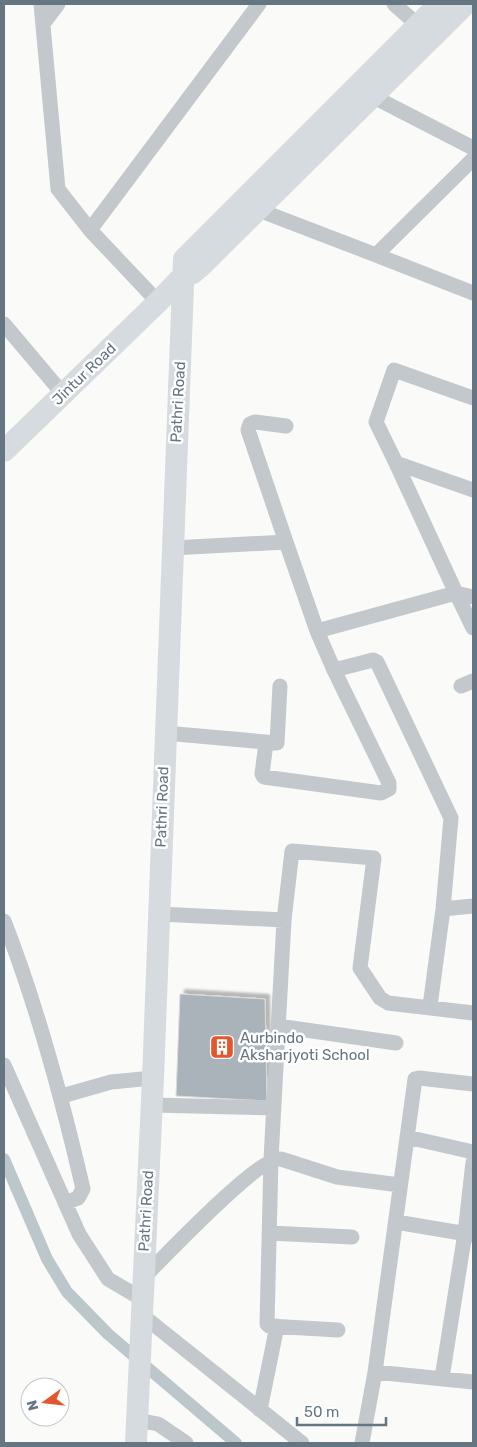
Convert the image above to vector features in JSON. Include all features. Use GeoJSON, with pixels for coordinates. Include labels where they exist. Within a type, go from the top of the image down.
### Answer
{"type":"FeatureCollection","features":[{"type":"Feature","properties":{"kind":"highway"},"geometry":{"type":"LineString","coordinates":[[439,4],[186,256],[184,275],[197,270],[466,4]]}},
{"type":"Feature","properties":{"kind":"highway","name":"Jintur Road"},"geometry":{"type":"LineString","coordinates":[[4,451],[161,300],[184,275]]}},
{"type":"Feature","properties":{"kind":"highway","name":"Pathri Road"},"geometry":{"type":"LineString","coordinates":[[137,1412],[152,1105],[184,275]]}},
{"type":"Feature","properties":{"kind":"highway"},"geometry":{"type":"LineString","coordinates":[[136,1443],[137,1412]]}},
{"type":"Feature","properties":{"kind":"street"},"geometry":{"type":"LineString","coordinates":[[41,4],[56,184],[66,203],[90,230],[161,300]]}},
{"type":"Feature","properties":{"kind":"street"},"geometry":{"type":"LineString","coordinates":[[43,24],[58,4]]}},
{"type":"Feature","properties":{"kind":"street"},"geometry":{"type":"LineString","coordinates":[[90,230],[259,4]]}},
{"type":"Feature","properties":{"kind":"street"},"geometry":{"type":"LineString","coordinates":[[394,4],[418,25]]}},
{"type":"Feature","properties":{"kind":"street"},"geometry":{"type":"LineString","coordinates":[[372,96],[473,148]]}},
{"type":"Feature","properties":{"kind":"street"},"geometry":{"type":"LineString","coordinates":[[376,255],[473,158]]}},
{"type":"Feature","properties":{"kind":"street"},"geometry":{"type":"LineString","coordinates":[[256,210],[473,293]]}},
{"type":"Feature","properties":{"kind":"street"},"geometry":{"type":"LineString","coordinates":[[5,328],[63,394]]}},
{"type":"Feature","properties":{"kind":"street"},"geometry":{"type":"LineString","coordinates":[[473,398],[394,370],[376,422],[473,628]]}},
{"type":"Feature","properties":{"kind":"street"},"geometry":{"type":"LineString","coordinates":[[266,743],[262,774],[264,777],[381,793],[387,792],[389,783],[317,631],[248,430],[250,424],[255,422],[286,426]]}},
{"type":"Feature","properties":{"kind":"street"},"geometry":{"type":"LineString","coordinates":[[396,463],[473,490]]}},
{"type":"Feature","properties":{"kind":"street"},"geometry":{"type":"LineString","coordinates":[[172,548],[286,542]]}},
{"type":"Feature","properties":{"kind":"street"},"geometry":{"type":"LineString","coordinates":[[317,631],[456,592],[473,597]]}},
{"type":"Feature","properties":{"kind":"street"},"geometry":{"type":"LineString","coordinates":[[334,670],[373,660],[377,662],[450,812],[452,824],[430,1006]]}},
{"type":"Feature","properties":{"kind":"street"},"geometry":{"type":"LineString","coordinates":[[165,733],[266,743],[278,742],[280,686]]}},
{"type":"Feature","properties":{"kind":"street"},"geometry":{"type":"LineString","coordinates":[[338,1330],[267,1324],[271,1159],[278,1026],[284,920],[292,851],[373,857],[375,861],[360,970],[380,998],[385,1002],[430,1006],[473,1013]]}},
{"type":"Feature","properties":{"kind":"street"},"geometry":{"type":"LineString","coordinates":[[443,908],[473,906]]}},
{"type":"Feature","properties":{"kind":"street"},"geometry":{"type":"LineString","coordinates":[[159,914],[284,920]]}},
{"type":"Feature","properties":{"kind":"street"},"geometry":{"type":"LineString","coordinates":[[4,921],[24,975],[62,1096],[84,1189],[78,1198],[65,1204]]}},
{"type":"Feature","properties":{"kind":"street"},"geometry":{"type":"LineString","coordinates":[[278,1026],[396,1043]]}},
{"type":"Feature","properties":{"kind":"street"},"geometry":{"type":"LineString","coordinates":[[4,1066],[79,1234],[104,1275],[111,1282],[142,1297],[260,1410],[302,1443]]}},
{"type":"Feature","properties":{"kind":"street"},"geometry":{"type":"LineString","coordinates":[[62,1096],[111,1082],[153,1078]]}},
{"type":"Feature","properties":{"kind":"street"},"geometry":{"type":"LineString","coordinates":[[362,1443],[375,1372],[416,1078],[473,1084]]}},
{"type":"Feature","properties":{"kind":"street"},"geometry":{"type":"LineString","coordinates":[[152,1105],[274,1108]]}},
{"type":"Feature","properties":{"kind":"street"},"geometry":{"type":"LineString","coordinates":[[407,1137],[473,1152]]}},
{"type":"Feature","properties":{"kind":"street"},"geometry":{"type":"LineString","coordinates":[[142,1297],[231,1192],[271,1159],[281,1159],[344,1178],[400,1185]]}},
{"type":"Feature","properties":{"kind":"street"},"geometry":{"type":"LineString","coordinates":[[442,1378],[469,1234],[473,1162]]}},
{"type":"Feature","properties":{"kind":"street"},"geometry":{"type":"LineString","coordinates":[[396,1222],[469,1234]]}},
{"type":"Feature","properties":{"kind":"street"},"geometry":{"type":"LineString","coordinates":[[269,1233],[352,1237]]}},
{"type":"Feature","properties":{"kind":"street"},"geometry":{"type":"LineString","coordinates":[[260,1410],[277,1326]]}},
{"type":"Feature","properties":{"kind":"street"},"geometry":{"type":"LineString","coordinates":[[375,1372],[473,1382]]}},
{"type":"Feature","properties":{"kind":"street"},"geometry":{"type":"LineString","coordinates":[[137,1412],[186,1443]]}},
{"type":"Feature","properties":{"kind":"building","name":"Aurbindo Aksharjyoti School"},"geometry":{"type":"Polygon","coordinates":[[[180,994],[265,999],[267,1101],[176,1096],[180,994]]]}},
{"type":"Feature","properties":{"kind":"waterway"},"geometry":{"type":"LineString","coordinates":[[4,1159],[47,1259],[67,1292],[108,1334],[236,1443]]}},
{"type":"Feature","properties":{"kind":"place","name":"Aurbindo Aksharjyoti School"},"geometry":{"type":"Point","coordinates":[222,1047]}}]}
